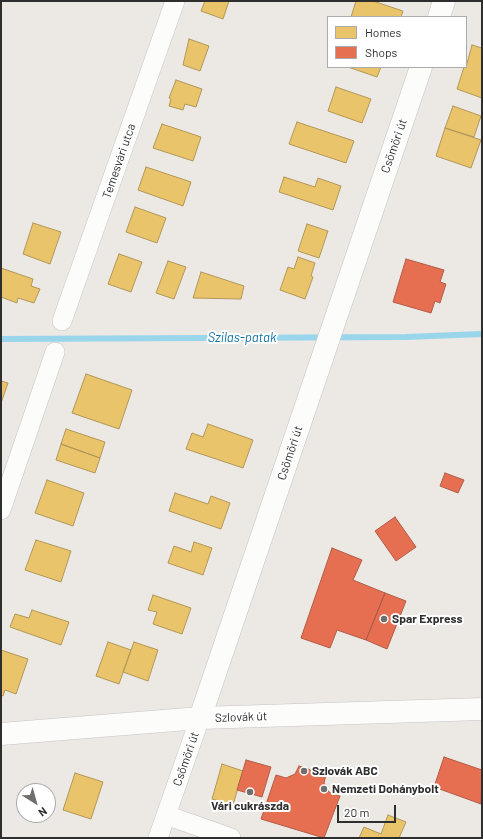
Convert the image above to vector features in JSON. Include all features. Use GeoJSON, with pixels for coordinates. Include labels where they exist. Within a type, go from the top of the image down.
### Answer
{"type":"FeatureCollection","features":[{"type":"Feature","properties":{"kind":"main road"},"geometry":{"type":"LineString","coordinates":[[439,16],[444,1]]}},
{"type":"Feature","properties":{"kind":"main road","name":"Csömöri út"},"geometry":{"type":"LineString","coordinates":[[200,718],[335,316],[422,68]]}},
{"type":"Feature","properties":{"kind":"main road","name":"Szlovák út"},"geometry":{"type":"LineString","coordinates":[[1,734],[200,718],[482,709]]}},
{"type":"Feature","properties":{"kind":"street","name":"Temesvári utca"},"geometry":{"type":"LineString","coordinates":[[62,321],[175,1]]}},
{"type":"Feature","properties":{"kind":"street"},"geometry":{"type":"LineString","coordinates":[[1,510],[55,352]]}},
{"type":"Feature","properties":{"kind":"street","name":"Csömöri út"},"geometry":{"type":"LineString","coordinates":[[158,838],[200,718]]}},
{"type":"Feature","properties":{"kind":"street"},"geometry":{"type":"LineString","coordinates":[[166,815],[230,838]]}},
{"type":"Feature","properties":{"kind":"building: Homes"},"geometry":{"type":"Polygon","coordinates":[[[205,1],[229,1],[223,19],[201,11],[205,1]]]}},
{"type":"Feature","properties":{"kind":"building: Homes"},"geometry":{"type":"Polygon","coordinates":[[[356,1],[373,1],[403,11],[401,16],[351,16],[356,1]]]}},
{"type":"Feature","properties":{"kind":"building: Homes"},"geometry":{"type":"Polygon","coordinates":[[[189,39],[209,46],[200,71],[183,65],[189,39]]]}},
{"type":"Feature","properties":{"kind":"building: Homes"},"geometry":{"type":"Polygon","coordinates":[[[472,45],[482,48],[482,98],[457,89],[464,68],[467,68],[472,45]]]}},
{"type":"Feature","properties":{"kind":"building: Homes"},"geometry":{"type":"Polygon","coordinates":[[[351,68],[381,68],[377,77],[351,68]]]}},
{"type":"Feature","properties":{"kind":"building: Homes"},"geometry":{"type":"Polygon","coordinates":[[[176,80],[202,89],[196,107],[185,104],[183,110],[169,106],[171,99],[169,98],[176,80]]]}},
{"type":"Feature","properties":{"kind":"building: Homes"},"geometry":{"type":"Polygon","coordinates":[[[336,87],[371,99],[362,123],[328,111],[336,87]]]}},
{"type":"Feature","properties":{"kind":"building: Homes"},"geometry":{"type":"Polygon","coordinates":[[[453,106],[481,116],[474,137],[445,128],[453,106]]]}},
{"type":"Feature","properties":{"kind":"building: Homes"},"geometry":{"type":"Polygon","coordinates":[[[297,122],[354,141],[346,163],[289,144],[297,122]]]}},
{"type":"Feature","properties":{"kind":"building: Homes"},"geometry":{"type":"Polygon","coordinates":[[[162,124],[201,137],[193,161],[153,148],[162,124]]]}},
{"type":"Feature","properties":{"kind":"building: Homes"},"geometry":{"type":"Polygon","coordinates":[[[445,128],[481,140],[471,168],[436,156],[445,128]]]}},
{"type":"Feature","properties":{"kind":"building: Homes"},"geometry":{"type":"Polygon","coordinates":[[[146,167],[191,182],[183,206],[138,190],[146,167]]]}},
{"type":"Feature","properties":{"kind":"building: Homes"},"geometry":{"type":"Polygon","coordinates":[[[284,177],[315,187],[318,178],[341,186],[333,210],[279,192],[284,177]]]}},
{"type":"Feature","properties":{"kind":"building: Homes"},"geometry":{"type":"Polygon","coordinates":[[[135,207],[166,218],[157,243],[126,232],[135,207]]]}},
{"type":"Feature","properties":{"kind":"building: Homes"},"geometry":{"type":"Polygon","coordinates":[[[33,223],[61,232],[50,264],[23,254],[33,223]]]}},
{"type":"Feature","properties":{"kind":"building: Homes"},"geometry":{"type":"Polygon","coordinates":[[[307,224],[328,231],[319,258],[298,251],[307,224]]]}},
{"type":"Feature","properties":{"kind":"building: Homes"},"geometry":{"type":"Polygon","coordinates":[[[119,254],[142,262],[131,292],[108,284],[119,254]]]}},
{"type":"Feature","properties":{"kind":"building: Homes"},"geometry":{"type":"Polygon","coordinates":[[[298,257],[315,263],[311,276],[313,277],[305,299],[280,290],[288,267],[294,269],[298,257]]]}},
{"type":"Feature","properties":{"kind":"building: Homes"},"geometry":{"type":"Polygon","coordinates":[[[168,261],[186,267],[174,299],[156,293],[168,261]]]}},
{"type":"Feature","properties":{"kind":"building: Homes"},"geometry":{"type":"Polygon","coordinates":[[[1,268],[33,279],[31,286],[40,289],[34,303],[18,298],[17,303],[1,297],[1,268]]]}},
{"type":"Feature","properties":{"kind":"building: Homes"},"geometry":{"type":"Polygon","coordinates":[[[201,272],[244,286],[241,299],[193,298],[201,272]]]}},
{"type":"Feature","properties":{"kind":"building: Homes"},"geometry":{"type":"Polygon","coordinates":[[[86,374],[132,390],[119,429],[72,413],[86,374]]]}},
{"type":"Feature","properties":{"kind":"building: Homes"},"geometry":{"type":"Polygon","coordinates":[[[1,381],[8,383],[1,403],[1,381]]]}},
{"type":"Feature","properties":{"kind":"building: Homes"},"geometry":{"type":"Polygon","coordinates":[[[208,424],[253,440],[243,468],[186,449],[192,433],[203,437],[208,424]]]}},
{"type":"Feature","properties":{"kind":"building: Homes"},"geometry":{"type":"Polygon","coordinates":[[[66,429],[105,442],[100,458],[61,444],[66,429]]]}},
{"type":"Feature","properties":{"kind":"building: Homes"},"geometry":{"type":"Polygon","coordinates":[[[61,444],[100,458],[95,473],[56,460],[61,444]]]}},
{"type":"Feature","properties":{"kind":"building: Homes"},"geometry":{"type":"Polygon","coordinates":[[[47,480],[84,493],[73,526],[35,513],[47,480]]]}},
{"type":"Feature","properties":{"kind":"building: Homes"},"geometry":{"type":"Polygon","coordinates":[[[175,493],[208,504],[211,496],[230,503],[221,529],[169,511],[175,493]]]}},
{"type":"Feature","properties":{"kind":"building: Homes"},"geometry":{"type":"Polygon","coordinates":[[[36,540],[71,551],[61,582],[25,570],[36,540]]]}},
{"type":"Feature","properties":{"kind":"building: Homes"},"geometry":{"type":"Polygon","coordinates":[[[194,542],[212,548],[203,575],[168,563],[174,546],[191,552],[194,542]]]}},
{"type":"Feature","properties":{"kind":"building: Homes"},"geometry":{"type":"Polygon","coordinates":[[[153,595],[191,608],[182,634],[153,624],[157,612],[148,610],[153,595]]]}},
{"type":"Feature","properties":{"kind":"building: Homes"},"geometry":{"type":"Polygon","coordinates":[[[32,610],[69,622],[61,645],[10,627],[15,614],[29,618],[32,610]]]}},
{"type":"Feature","properties":{"kind":"building: Homes"},"geometry":{"type":"Polygon","coordinates":[[[108,642],[131,650],[119,684],[96,676],[108,642]]]}},
{"type":"Feature","properties":{"kind":"building: Homes"},"geometry":{"type":"Polygon","coordinates":[[[134,642],[158,650],[148,681],[123,672],[134,642]]]}},
{"type":"Feature","properties":{"kind":"building: Homes"},"geometry":{"type":"Polygon","coordinates":[[[1,650],[28,659],[16,694],[5,690],[3,696],[1,695],[1,650]]]}},
{"type":"Feature","properties":{"kind":"building: Homes"},"geometry":{"type":"Polygon","coordinates":[[[222,764],[243,771],[233,805],[212,799],[222,764]]]}},
{"type":"Feature","properties":{"kind":"building: Homes"},"geometry":{"type":"Polygon","coordinates":[[[75,773],[103,782],[91,819],[63,810],[75,773]]]}},
{"type":"Feature","properties":{"kind":"building: Homes"},"geometry":{"type":"Polygon","coordinates":[[[388,815],[406,822],[399,838],[359,838],[364,827],[381,834],[388,815]]]}},
{"type":"Feature","properties":{"kind":"building: Shops"},"geometry":{"type":"Polygon","coordinates":[[[406,259],[444,270],[440,282],[446,284],[440,303],[435,301],[431,313],[393,302],[406,259]]]}},
{"type":"Feature","properties":{"kind":"building: Shops"},"geometry":{"type":"Polygon","coordinates":[[[445,473],[464,480],[458,493],[440,486],[445,473]]]}},
{"type":"Feature","properties":{"kind":"building: Shops"},"geometry":{"type":"Polygon","coordinates":[[[395,517],[416,547],[396,561],[375,531],[395,517]]]}},
{"type":"Feature","properties":{"kind":"building: Shops"},"geometry":{"type":"Polygon","coordinates":[[[332,548],[362,560],[353,580],[385,593],[366,640],[337,630],[330,648],[301,638],[332,548]]]}},
{"type":"Feature","properties":{"kind":"building: Shops"},"geometry":{"type":"Polygon","coordinates":[[[385,593],[406,601],[387,649],[366,640],[385,593]]]}},
{"type":"Feature","properties":{"kind":"building: Shops"},"geometry":{"type":"Polygon","coordinates":[[[444,757],[482,770],[481,804],[434,787],[444,757]]]}},
{"type":"Feature","properties":{"kind":"building: Shops"},"geometry":{"type":"Polygon","coordinates":[[[246,760],[271,767],[262,797],[237,790],[246,760]]]}},
{"type":"Feature","properties":{"kind":"building: Shops"},"geometry":{"type":"Polygon","coordinates":[[[299,766],[326,775],[324,783],[329,792],[340,796],[324,838],[261,819],[276,775],[286,778],[295,774],[299,766]]]}},
{"type":"Feature","properties":{"kind":"waterway","name":"Szilas-patak"},"geometry":{"type":"LineString","coordinates":[[1,339],[406,337],[482,334]]}},
{"type":"Feature","properties":{"kind":"place","name":"Spar Express"},"geometry":{"type":"Point","coordinates":[384,619]}},
{"type":"Feature","properties":{"kind":"place","name":"Szlovák ABC"},"geometry":{"type":"Point","coordinates":[304,771]}},
{"type":"Feature","properties":{"kind":"place","name":"Nemzeti Dohánybolt"},"geometry":{"type":"Point","coordinates":[324,789]}},
{"type":"Feature","properties":{"kind":"place","name":"Vári cukrászda"},"geometry":{"type":"Point","coordinates":[250,792]}}]}
